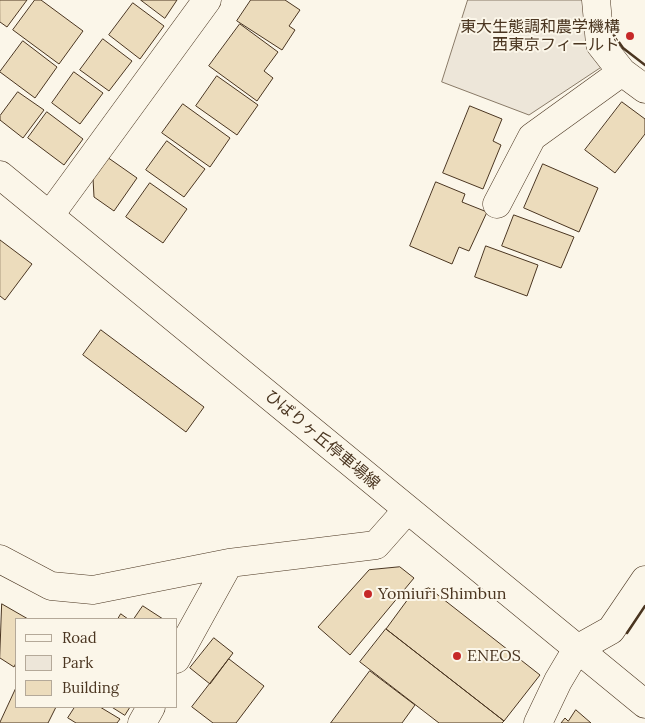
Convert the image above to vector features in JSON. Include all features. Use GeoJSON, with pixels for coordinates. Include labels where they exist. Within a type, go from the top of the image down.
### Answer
{"type":"FeatureCollection","features":[{"type":"Feature","properties":{"kind":"street"},"geometry":{"type":"LineString","coordinates":[[50,215],[207,0]]}},
{"type":"Feature","properties":{"kind":"street"},"geometry":{"type":"LineString","coordinates":[[596,0],[600,44],[622,72],[645,89]]}},
{"type":"Feature","properties":{"kind":"street"},"geometry":{"type":"LineString","coordinates":[[497,204],[532,136],[622,72]]}},
{"type":"Feature","properties":{"kind":"street","name":"ひばりヶ丘停車場線"},"geometry":{"type":"LineString","coordinates":[[0,175],[645,704]]}},
{"type":"Feature","properties":{"kind":"street"},"geometry":{"type":"LineString","coordinates":[[0,559],[52,586],[93,590],[228,563],[376,546],[407,510]]}},
{"type":"Feature","properties":{"kind":"street"},"geometry":{"type":"LineString","coordinates":[[178,655],[228,563]]}},
{"type":"Feature","properties":{"kind":"street"},"geometry":{"type":"LineString","coordinates":[[538,723],[558,681],[577,649],[612,630],[645,580]]}},
{"type":"Feature","properties":{"kind":"street"},"geometry":{"type":"LineString","coordinates":[[142,723],[150,708]]}},
{"type":"Feature","properties":{"kind":"green space"},"geometry":{"type":"Polygon","coordinates":[[[468,0],[584,0],[609,62],[529,115],[442,82],[468,0]]]}},
{"type":"Feature","properties":{"kind":"building"},"geometry":{"type":"Polygon","coordinates":[[[0,0],[27,0],[7,27],[0,22],[0,0]]]}},
{"type":"Feature","properties":{"kind":"building"},"geometry":{"type":"Polygon","coordinates":[[[35,0],[41,0],[83,31],[59,64],[13,30],[35,0]]]}},
{"type":"Feature","properties":{"kind":"building"},"geometry":{"type":"Polygon","coordinates":[[[141,0],[177,0],[165,18],[141,0]]]}},
{"type":"Feature","properties":{"kind":"building"},"geometry":{"type":"Polygon","coordinates":[[[251,0],[285,0],[300,10],[289,26],[295,30],[282,50],[237,21],[251,0]]]}},
{"type":"Feature","properties":{"kind":"building"},"geometry":{"type":"Polygon","coordinates":[[[133,3],[164,26],[140,59],[109,35],[133,3]]]}},
{"type":"Feature","properties":{"kind":"building"},"geometry":{"type":"Polygon","coordinates":[[[240,24],[278,52],[264,71],[273,78],[257,101],[209,66],[240,24]]]}},
{"type":"Feature","properties":{"kind":"building"},"geometry":{"type":"Polygon","coordinates":[[[103,39],[132,61],[109,91],[80,70],[103,39]]]}},
{"type":"Feature","properties":{"kind":"building"},"geometry":{"type":"Polygon","coordinates":[[[23,41],[57,67],[35,98],[0,72],[23,41]]]}},
{"type":"Feature","properties":{"kind":"building"},"geometry":{"type":"Polygon","coordinates":[[[74,72],[103,93],[80,124],[52,103],[74,72]]]}},
{"type":"Feature","properties":{"kind":"building"},"geometry":{"type":"Polygon","coordinates":[[[217,76],[258,105],[237,135],[196,106],[217,76]]]}},
{"type":"Feature","properties":{"kind":"building"},"geometry":{"type":"Polygon","coordinates":[[[18,92],[44,110],[23,138],[0,120],[0,116],[18,92]]]}},
{"type":"Feature","properties":{"kind":"building"},"geometry":{"type":"Polygon","coordinates":[[[622,102],[645,119],[645,134],[615,173],[585,150],[622,102]]]}},
{"type":"Feature","properties":{"kind":"building"},"geometry":{"type":"Polygon","coordinates":[[[183,104],[230,138],[210,167],[162,133],[183,104]]]}},
{"type":"Feature","properties":{"kind":"building"},"geometry":{"type":"Polygon","coordinates":[[[470,106],[502,119],[493,141],[501,145],[483,189],[443,173],[470,106]]]}},
{"type":"Feature","properties":{"kind":"building"},"geometry":{"type":"Polygon","coordinates":[[[47,112],[83,139],[64,165],[28,138],[47,112]]]}},
{"type":"Feature","properties":{"kind":"building"},"geometry":{"type":"Polygon","coordinates":[[[167,141],[205,169],[184,197],[146,170],[167,141]]]}},
{"type":"Feature","properties":{"kind":"building"},"geometry":{"type":"Polygon","coordinates":[[[107,157],[137,178],[114,211],[94,197],[93,178],[107,157]]]}},
{"type":"Feature","properties":{"kind":"building"},"geometry":{"type":"Polygon","coordinates":[[[543,164],[598,188],[579,232],[524,208],[543,164]]]}},
{"type":"Feature","properties":{"kind":"building"},"geometry":{"type":"Polygon","coordinates":[[[436,182],[465,194],[462,202],[487,212],[469,251],[459,247],[452,264],[410,246],[436,182]]]}},
{"type":"Feature","properties":{"kind":"building"},"geometry":{"type":"Polygon","coordinates":[[[150,183],[187,209],[163,243],[126,217],[150,183]]]}},
{"type":"Feature","properties":{"kind":"building"},"geometry":{"type":"Polygon","coordinates":[[[514,215],[574,237],[561,268],[502,246],[514,215]]]}},
{"type":"Feature","properties":{"kind":"building"},"geometry":{"type":"Polygon","coordinates":[[[0,240],[32,264],[5,300],[0,296],[0,240]]]}},
{"type":"Feature","properties":{"kind":"building"},"geometry":{"type":"Polygon","coordinates":[[[486,246],[538,265],[527,296],[475,277],[486,246]]]}},
{"type":"Feature","properties":{"kind":"building"},"geometry":{"type":"Polygon","coordinates":[[[101,330],[204,407],[186,432],[83,355],[101,330]]]}},
{"type":"Feature","properties":{"kind":"building"},"geometry":{"type":"Polygon","coordinates":[[[400,567],[414,578],[350,655],[318,627],[369,570],[400,567]]]}},
{"type":"Feature","properties":{"kind":"building"},"geometry":{"type":"Polygon","coordinates":[[[429,588],[540,675],[504,721],[386,629],[411,595],[429,588]]]}},
{"type":"Feature","properties":{"kind":"building"},"geometry":{"type":"Polygon","coordinates":[[[2,604],[26,618],[15,618],[14,667],[0,658],[2,604]]]}},
{"type":"Feature","properties":{"kind":"building"},"geometry":{"type":"Polygon","coordinates":[[[143,606],[161,618],[135,618],[143,606]]]}},
{"type":"Feature","properties":{"kind":"building"},"geometry":{"type":"Polygon","coordinates":[[[121,614],[127,618],[119,618],[121,614]]]}},
{"type":"Feature","properties":{"kind":"building"},"geometry":{"type":"Polygon","coordinates":[[[386,629],[504,721],[502,723],[439,723],[360,662],[386,629]]]}},
{"type":"Feature","properties":{"kind":"building"},"geometry":{"type":"Polygon","coordinates":[[[214,638],[233,653],[210,684],[190,668],[214,638]]]}},
{"type":"Feature","properties":{"kind":"building"},"geometry":{"type":"Polygon","coordinates":[[[229,659],[264,686],[236,723],[213,723],[192,707],[229,659]]]}},
{"type":"Feature","properties":{"kind":"building"},"geometry":{"type":"Polygon","coordinates":[[[370,671],[415,705],[402,723],[331,723],[370,671]]]}},
{"type":"Feature","properties":{"kind":"building"},"geometry":{"type":"Polygon","coordinates":[[[15,690],[15,708],[56,708],[48,723],[0,723],[15,690]]]}},
{"type":"Feature","properties":{"kind":"building"},"geometry":{"type":"Polygon","coordinates":[[[74,708],[102,708],[120,719],[117,723],[76,723],[68,718],[74,708]]]}},
{"type":"Feature","properties":{"kind":"building"},"geometry":{"type":"Polygon","coordinates":[[[114,708],[129,708],[125,715],[114,708]]]}},
{"type":"Feature","properties":{"kind":"building"},"geometry":{"type":"Polygon","coordinates":[[[576,710],[591,723],[561,723],[565,718],[568,721],[576,710]]]}},
{"type":"Feature","properties":{"kind":"wall"},"geometry":{"type":"LineString","coordinates":[[611,31],[623,48],[645,65]]}},
{"type":"Feature","properties":{"kind":"wall"},"geometry":{"type":"LineString","coordinates":[[627,633],[645,606]]}},
{"type":"Feature","properties":{"kind":"place","name":"東大生態調和農学機構 西東京フィールド"},"geometry":{"type":"Point","coordinates":[630,36]}},
{"type":"Feature","properties":{"kind":"place","name":"Yomiuri Shimbun"},"geometry":{"type":"Point","coordinates":[368,594]}},
{"type":"Feature","properties":{"kind":"place","name":"ENEOS"},"geometry":{"type":"Point","coordinates":[457,656]}}]}
